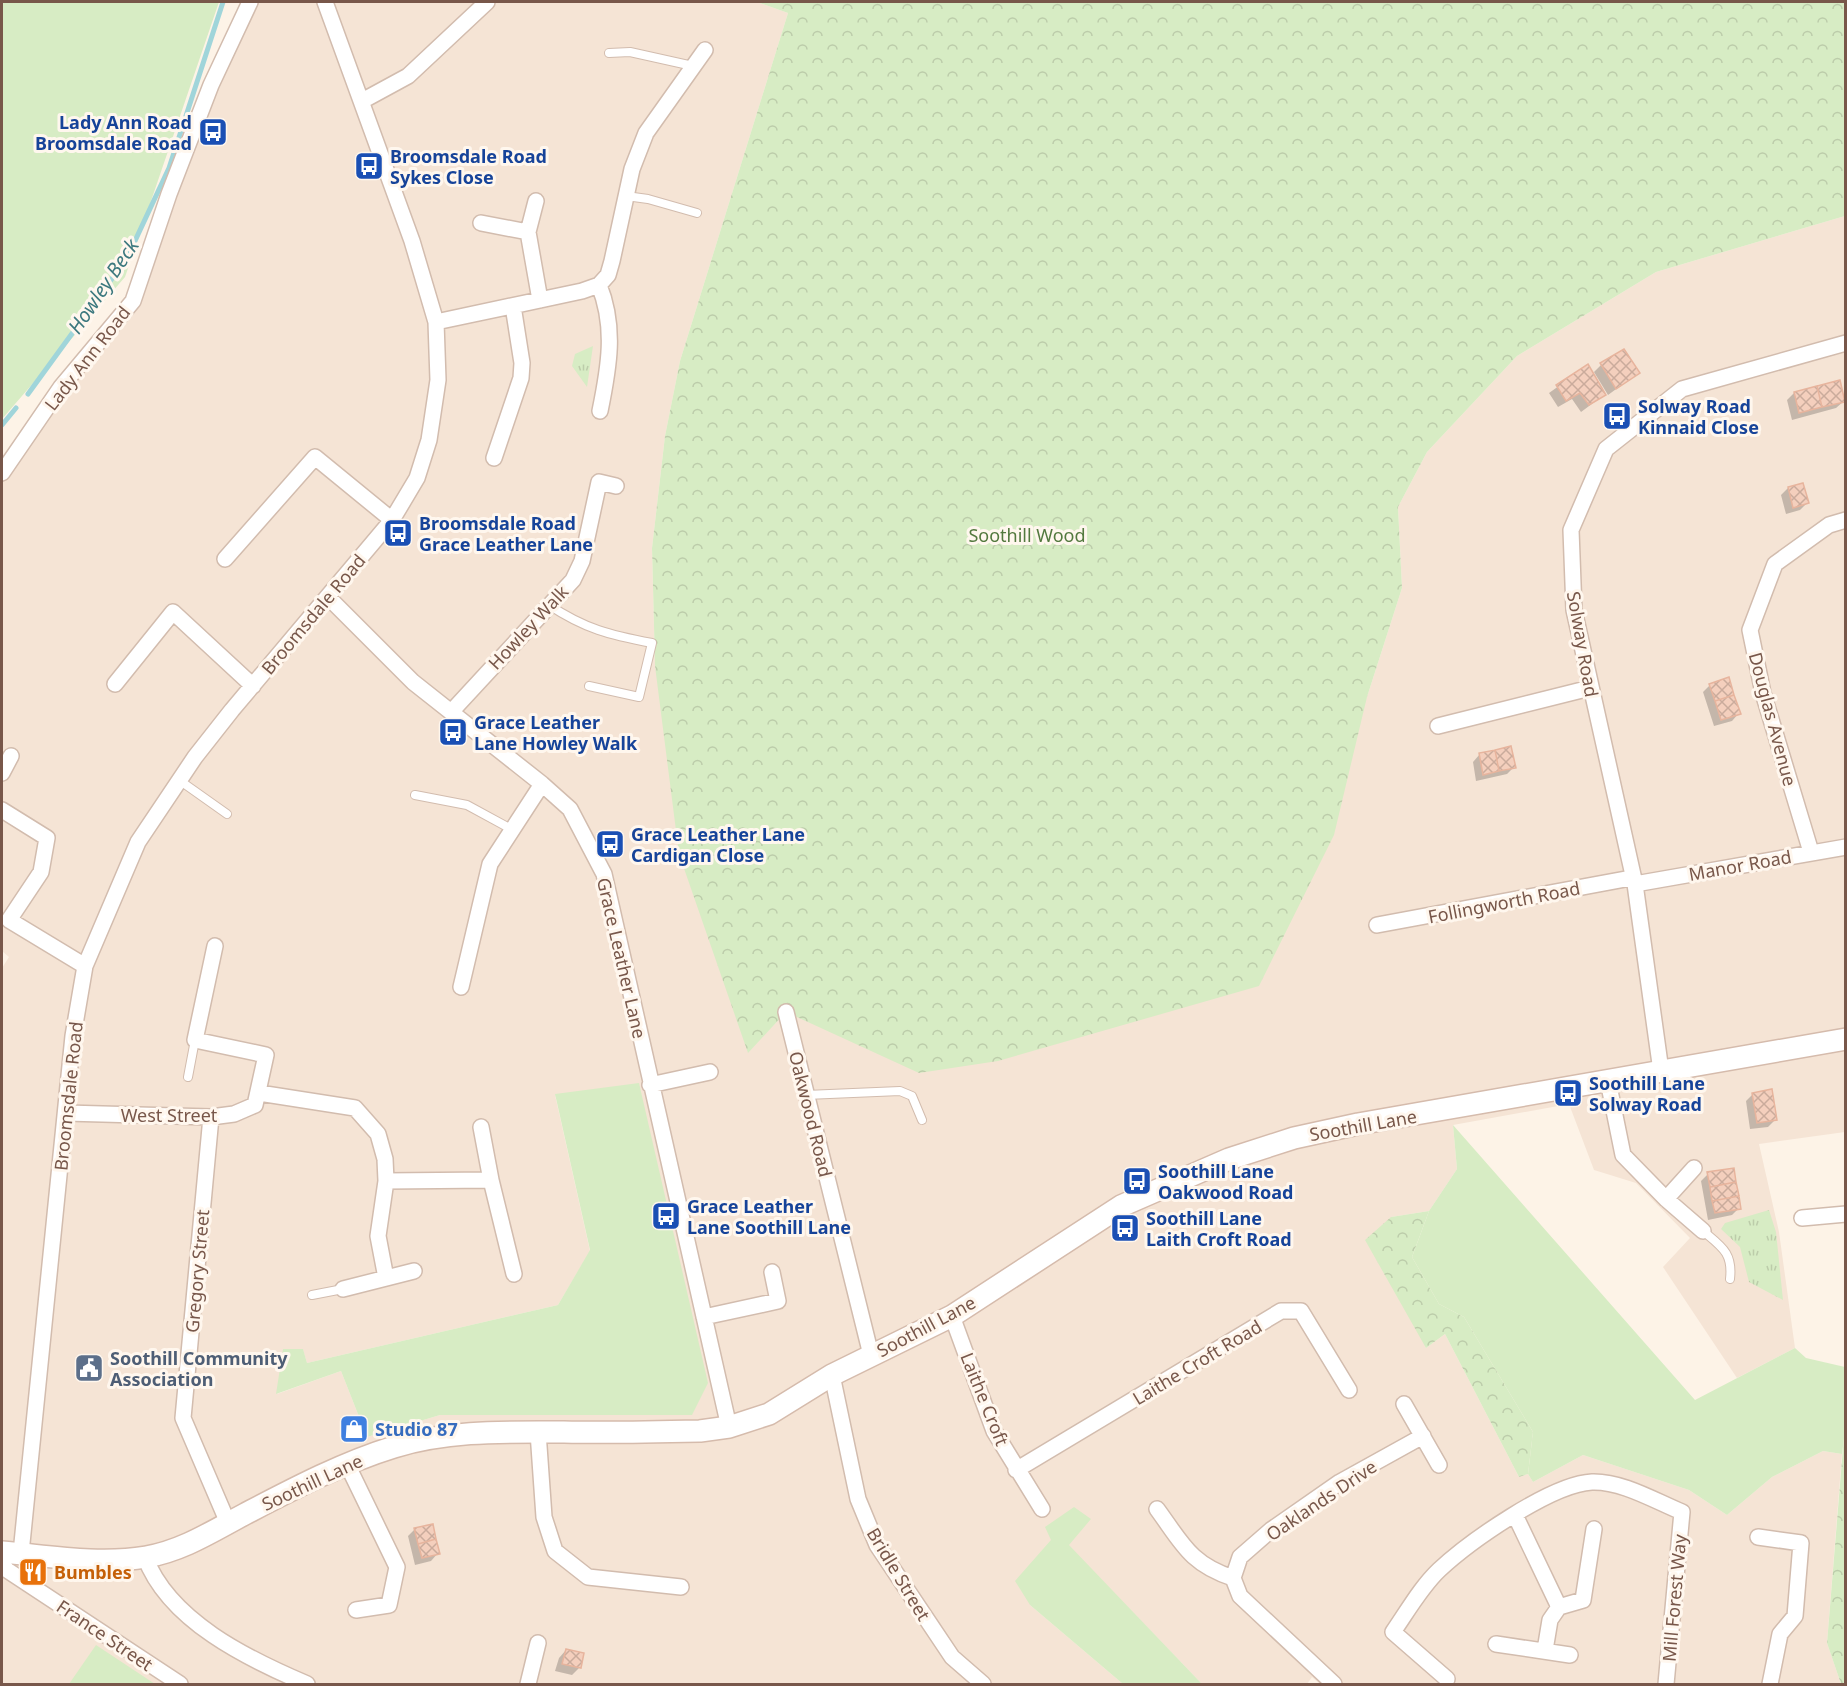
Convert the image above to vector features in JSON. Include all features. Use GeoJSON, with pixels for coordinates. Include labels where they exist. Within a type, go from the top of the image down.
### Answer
{"type":"FeatureCollection","features":[{"type":"Feature","properties":{"kind":"main road","name":"Soothill Lane"},"geometry":{"type":"LineString","coordinates":[[11,1552],[94,1560],[145,1557],[187,1545],[347,1464],[394,1447],[443,1435],[700,1431],[729,1427],[769,1413],[832,1375],[952,1316],[1121,1206],[1229,1160],[1294,1138],[1358,1124],[1845,1039]]}},
{"type":"Feature","properties":{"kind":"street","name":"Lady Ann Road"},"geometry":{"type":"LineString","coordinates":[[2,473],[61,387],[133,301],[169,194],[211,85],[250,2]]}},
{"type":"Feature","properties":{"kind":"street","name":"Broomsdale Road"},"geometry":{"type":"LineString","coordinates":[[11,1552],[66,1113],[73,1036],[85,966],[138,842],[179,780],[253,686],[392,520],[417,478],[429,440],[438,380],[436,322],[412,241],[325,2]]}},
{"type":"Feature","properties":{"kind":"street"},"geometry":{"type":"LineString","coordinates":[[362,101],[408,76],[487,2]]}},
{"type":"Feature","properties":{"kind":"street"},"geometry":{"type":"LineString","coordinates":[[436,322],[582,291],[599,285],[608,275],[632,169],[646,133],[705,50]]}},
{"type":"Feature","properties":{"kind":"street"},"geometry":{"type":"LineString","coordinates":[[536,201],[528,232],[540,300]]}},
{"type":"Feature","properties":{"kind":"street"},"geometry":{"type":"LineString","coordinates":[[481,223],[528,232]]}},
{"type":"Feature","properties":{"kind":"street"},"geometry":{"type":"LineString","coordinates":[[599,285],[606,303],[611,350],[600,411]]}},
{"type":"Feature","properties":{"kind":"street"},"geometry":{"type":"LineString","coordinates":[[494,458],[521,378],[522,363],[513,306]]}},
{"type":"Feature","properties":{"kind":"street","name":"Solway Road"},"geometry":{"type":"LineString","coordinates":[[1662,1071],[1633,881],[1574,610],[1571,530],[1606,449],[1682,389],[1845,343]]}},
{"type":"Feature","properties":{"kind":"street"},"geometry":{"type":"LineString","coordinates":[[225,559],[315,457],[392,520]]}},
{"type":"Feature","properties":{"kind":"street","name":"Howley Walk"},"geometry":{"type":"LineString","coordinates":[[452,711],[573,580],[582,561],[599,482],[616,486]]}},
{"type":"Feature","properties":{"kind":"street","name":"Douglas Avenue"},"geometry":{"type":"LineString","coordinates":[[1811,852],[1763,693],[1750,630],[1775,564],[1828,525],[1845,520]]}},
{"type":"Feature","properties":{"kind":"street","name":"Grace Leather Lane"},"geometry":{"type":"LineString","coordinates":[[328,597],[413,682],[452,711],[570,809],[604,874],[729,1427]]}},
{"type":"Feature","properties":{"kind":"street","name":"Broomsdale Road"},"geometry":{"type":"LineString","coordinates":[[115,684],[173,612],[253,686]]}},
{"type":"Feature","properties":{"kind":"street"},"geometry":{"type":"LineString","coordinates":[[1438,726],[1590,688]]}},
{"type":"Feature","properties":{"kind":"street"},"geometry":{"type":"LineString","coordinates":[[2,773],[11,756]]}},
{"type":"Feature","properties":{"kind":"street"},"geometry":{"type":"LineString","coordinates":[[461,987],[490,864],[542,784]]}},
{"type":"Feature","properties":{"kind":"street"},"geometry":{"type":"LineString","coordinates":[[2,810],[47,838],[41,872],[5,923],[85,966]]}},
{"type":"Feature","properties":{"kind":"street","name":"Manor Road"},"geometry":{"type":"LineString","coordinates":[[1633,881],[1845,847]]}},
{"type":"Feature","properties":{"kind":"street","name":"Follingworth Road"},"geometry":{"type":"LineString","coordinates":[[1377,926],[1633,881]]}},
{"type":"Feature","properties":{"kind":"street"},"geometry":{"type":"LineString","coordinates":[[214,946],[195,1040],[266,1055],[259,1093],[355,1108],[378,1134],[385,1159],[386,1181],[378,1236],[386,1278]]}},
{"type":"Feature","properties":{"kind":"street","name":"Oakwood Road"},"geometry":{"type":"LineString","coordinates":[[786,1012],[870,1355]]}},
{"type":"Feature","properties":{"kind":"street"},"geometry":{"type":"LineString","coordinates":[[650,1085],[710,1072]]}},
{"type":"Feature","properties":{"kind":"street"},"geometry":{"type":"LineString","coordinates":[[1608,1081],[1623,1155],[1666,1199],[1703,1232]]}},
{"type":"Feature","properties":{"kind":"street","name":"West Street"},"geometry":{"type":"LineString","coordinates":[[66,1113],[211,1117],[234,1114],[255,1105],[259,1093]]}},
{"type":"Feature","properties":{"kind":"street","name":"Gregory Street"},"geometry":{"type":"LineString","coordinates":[[211,1117],[183,1418],[228,1523]]}},
{"type":"Feature","properties":{"kind":"street"},"geometry":{"type":"LineString","coordinates":[[481,1127],[514,1275]]}},
{"type":"Feature","properties":{"kind":"street"},"geometry":{"type":"LineString","coordinates":[[1666,1199],[1694,1167]]}},
{"type":"Feature","properties":{"kind":"street"},"geometry":{"type":"LineString","coordinates":[[386,1181],[492,1180]]}},
{"type":"Feature","properties":{"kind":"street"},"geometry":{"type":"LineString","coordinates":[[1802,1218],[1845,1214]]}},
{"type":"Feature","properties":{"kind":"street"},"geometry":{"type":"LineString","coordinates":[[343,1289],[414,1271]]}},
{"type":"Feature","properties":{"kind":"street"},"geometry":{"type":"LineString","coordinates":[[704,1317],[778,1301],[772,1272]]}},
{"type":"Feature","properties":{"kind":"street","name":"Laithe Croft Road"},"geometry":{"type":"LineString","coordinates":[[1016,1470],[1281,1311],[1301,1311],[1349,1390]]}},
{"type":"Feature","properties":{"kind":"street","name":"Laithe Croft"},"geometry":{"type":"LineString","coordinates":[[952,1316],[994,1431],[1042,1509]]}},
{"type":"Feature","properties":{"kind":"street","name":"Bridle Street"},"geometry":{"type":"LineString","coordinates":[[832,1375],[858,1499],[877,1545],[952,1658],[983,1684]]}},
{"type":"Feature","properties":{"kind":"street"},"geometry":{"type":"LineString","coordinates":[[1404,1404],[1438,1465]]}},
{"type":"Feature","properties":{"kind":"street"},"geometry":{"type":"LineString","coordinates":[[538,1432],[544,1517],[555,1551],[588,1577],[681,1587]]}},
{"type":"Feature","properties":{"kind":"street","name":"Oaklands Drive"},"geometry":{"type":"LineString","coordinates":[[1233,1578],[1240,1557],[1271,1530],[1340,1482],[1423,1436]]}},
{"type":"Feature","properties":{"kind":"street"},"geometry":{"type":"LineString","coordinates":[[347,1464],[397,1567],[389,1605],[356,1610]]}},
{"type":"Feature","properties":{"kind":"street","name":"Mill Forest Way"},"geometry":{"type":"LineString","coordinates":[[1515,1515],[1564,1489],[1592,1482],[1625,1488],[1682,1512],[1667,1684]]}},
{"type":"Feature","properties":{"kind":"street"},"geometry":{"type":"LineString","coordinates":[[1157,1509],[1190,1553],[1209,1570],[1233,1578],[1240,1596],[1334,1684]]}},
{"type":"Feature","properties":{"kind":"street"},"geometry":{"type":"LineString","coordinates":[[1447,1679],[1393,1632],[1437,1571],[1483,1533],[1515,1515],[1559,1607]]}},
{"type":"Feature","properties":{"kind":"street"},"geometry":{"type":"LineString","coordinates":[[1545,1650],[1550,1620],[1559,1607],[1583,1600],[1594,1529]]}},
{"type":"Feature","properties":{"kind":"street"},"geometry":{"type":"LineString","coordinates":[[1758,1537],[1801,1543],[1795,1616],[1780,1634],[1770,1684]]}},
{"type":"Feature","properties":{"kind":"street"},"geometry":{"type":"LineString","coordinates":[[145,1557],[159,1586],[208,1633],[262,1665],[307,1684]]}},
{"type":"Feature","properties":{"kind":"street","name":"France Street"},"geometry":{"type":"LineString","coordinates":[[2,1563],[180,1684]]}},
{"type":"Feature","properties":{"kind":"street"},"geometry":{"type":"LineString","coordinates":[[528,1684],[538,1643]]}},
{"type":"Feature","properties":{"kind":"street"},"geometry":{"type":"LineString","coordinates":[[1496,1644],[1570,1654]]}},
{"type":"Feature","properties":{"kind":"lane"},"geometry":{"type":"LineString","coordinates":[[609,53],[630,52],[694,66]]}},
{"type":"Feature","properties":{"kind":"lane"},"geometry":{"type":"LineString","coordinates":[[626,196],[648,199],[697,213]]}},
{"type":"Feature","properties":{"kind":"lane"},"geometry":{"type":"LineString","coordinates":[[549,605],[580,625],[618,637],[652,643],[639,696],[589,686]]}},
{"type":"Feature","properties":{"kind":"lane"},"geometry":{"type":"LineString","coordinates":[[179,780],[227,814]]}},
{"type":"Feature","properties":{"kind":"lane"},"geometry":{"type":"LineString","coordinates":[[415,795],[467,805],[513,830]]}},
{"type":"Feature","properties":{"kind":"lane"},"geometry":{"type":"LineString","coordinates":[[188,1077],[195,1040]]}},
{"type":"Feature","properties":{"kind":"lane"},"geometry":{"type":"LineString","coordinates":[[806,1095],[900,1091],[912,1095],[922,1120]]}},
{"type":"Feature","properties":{"kind":"lane"},"geometry":{"type":"LineString","coordinates":[[1703,1232],[1729,1257],[1732,1264],[1730,1279]]}},
{"type":"Feature","properties":{"kind":"lane"},"geometry":{"type":"LineString","coordinates":[[312,1295],[343,1289]]}},
{"type":"Feature","properties":{"kind":"shaded area"},"geometry":{"type":"Polygon","coordinates":[[[248,2],[757,2],[788,13],[680,361],[665,436],[652,548],[655,666],[748,1052],[786,1012],[1367,697],[1402,588],[1398,507],[1427,452],[1517,356],[1656,272],[1845,216],[1845,1132],[1759,1144],[1779,1232],[1795,1348],[1737,1378],[1663,1267],[1690,1238],[1636,1183],[1594,1170],[1569,1104],[1453,1125],[1457,1169],[1429,1211],[1391,1217],[1426,1348],[1445,1334],[1519,1477],[1528,1474],[1533,1482],[1583,1455],[1689,1490],[1727,1515],[1772,1477],[1823,1451],[1842,1454],[1827,1643],[1841,1684],[1320,1684],[1312,1677],[1307,1684],[1202,1684],[1068,1545],[1052,1540],[1030,1605],[1123,1684],[2,1684],[2,968],[9,957],[2,951],[2,473],[121,321],[248,2]],[[555,1095],[590,1251],[558,1305],[307,1363],[303,1350],[277,1394],[341,1371],[367,1437],[440,1415],[692,1415],[555,1095]]]}},
{"type":"Feature","properties":{"kind":"green space"},"geometry":{"type":"Polygon","coordinates":[[[2,2],[219,2],[125,277],[2,419],[2,2]]]}},
{"type":"Feature","properties":{"kind":"green space","name":"Soothill Wood"},"geometry":{"type":"Polygon","coordinates":[[[757,2],[1845,2],[1845,216],[1656,272],[1517,356],[1427,452],[1398,507],[1402,588],[1367,697],[1334,835],[1259,986],[998,1061],[919,1073],[786,1012],[748,1053],[679,854],[655,666],[652,548],[665,436],[680,361],[788,13],[757,2]]]}},
{"type":"Feature","properties":{"kind":"green space"},"geometry":{"type":"Polygon","coordinates":[[[593,346],[587,387],[572,366],[575,354],[593,346]]]}},
{"type":"Feature","properties":{"kind":"green space"},"geometry":{"type":"Polygon","coordinates":[[[639,1083],[708,1383],[692,1415],[440,1415],[367,1437],[341,1371],[276,1394],[283,1349],[303,1349],[307,1363],[558,1305],[590,1250],[555,1094],[639,1083]]]}},
{"type":"Feature","properties":{"kind":"green space"},"geometry":{"type":"Polygon","coordinates":[[[1453,1125],[1695,1400],[1795,1348],[1806,1358],[1845,1367],[1846,1423],[1842,1454],[1823,1451],[1772,1477],[1727,1515],[1689,1490],[1583,1455],[1533,1482],[1528,1474],[1533,1432],[1464,1317],[1439,1304],[1412,1257],[1429,1211],[1457,1169],[1453,1125]]]}},
{"type":"Feature","properties":{"kind":"green space"},"geometry":{"type":"Polygon","coordinates":[[[1769,1210],[1776,1232],[1783,1300],[1749,1282],[1740,1247],[1721,1229],[1725,1223],[1769,1210]]]}},
{"type":"Feature","properties":{"kind":"green space"},"geometry":{"type":"Polygon","coordinates":[[[1429,1211],[1412,1257],[1439,1304],[1464,1317],[1533,1432],[1528,1474],[1519,1477],[1445,1334],[1426,1348],[1365,1240],[1391,1217],[1429,1211]]]}},
{"type":"Feature","properties":{"kind":"green space"},"geometry":{"type":"Polygon","coordinates":[[[1845,1423],[1846,1684],[1841,1684],[1827,1643],[1845,1423]]]}},
{"type":"Feature","properties":{"kind":"green space"},"geometry":{"type":"Polygon","coordinates":[[[1074,1507],[1091,1519],[1069,1545],[1202,1684],[1123,1684],[1030,1605],[1015,1581],[1051,1540],[1045,1527],[1074,1507]]]}},
{"type":"Feature","properties":{"kind":"green space"},"geometry":{"type":"Polygon","coordinates":[[[96,1645],[155,1684],[69,1684],[96,1645]]]}},
{"type":"Feature","properties":{"kind":"building"},"geometry":{"type":"Polygon","coordinates":[[[1624,349],[1640,373],[1616,389],[1600,363],[1624,349]]]}},
{"type":"Feature","properties":{"kind":"building"},"geometry":{"type":"Polygon","coordinates":[[[1588,364],[1606,395],[1589,405],[1580,393],[1566,401],[1556,385],[1588,364]]]}},
{"type":"Feature","properties":{"kind":"building"},"geometry":{"type":"Polygon","coordinates":[[[1840,380],[1845,402],[1822,407],[1817,386],[1840,380]]]}},
{"type":"Feature","properties":{"kind":"building"},"geometry":{"type":"Polygon","coordinates":[[[1817,386],[1822,407],[1799,413],[1794,392],[1817,386]]]}},
{"type":"Feature","properties":{"kind":"building"},"geometry":{"type":"Polygon","coordinates":[[[1803,483],[1809,503],[1793,508],[1788,487],[1803,483]]]}},
{"type":"Feature","properties":{"kind":"building"},"geometry":{"type":"Polygon","coordinates":[[[1729,677],[1734,695],[1715,701],[1709,684],[1729,677]]]}},
{"type":"Feature","properties":{"kind":"building"},"geometry":{"type":"Polygon","coordinates":[[[1734,695],[1741,714],[1721,720],[1715,701],[1734,695]]]}},
{"type":"Feature","properties":{"kind":"building"},"geometry":{"type":"Polygon","coordinates":[[[1511,746],[1516,768],[1499,771],[1495,750],[1511,746]]]}},
{"type":"Feature","properties":{"kind":"building"},"geometry":{"type":"Polygon","coordinates":[[[1495,750],[1499,771],[1483,775],[1479,753],[1495,750]]]}},
{"type":"Feature","properties":{"kind":"building"},"geometry":{"type":"Polygon","coordinates":[[[1772,1089],[1777,1120],[1757,1123],[1752,1093],[1772,1089]]]}},
{"type":"Feature","properties":{"kind":"building"},"geometry":{"type":"Polygon","coordinates":[[[1734,1168],[1736,1182],[1710,1187],[1707,1172],[1734,1168]]]}},
{"type":"Feature","properties":{"kind":"building"},"geometry":{"type":"Polygon","coordinates":[[[1736,1182],[1739,1196],[1712,1201],[1710,1187],[1736,1182]]]}},
{"type":"Feature","properties":{"kind":"building"},"geometry":{"type":"Polygon","coordinates":[[[1739,1196],[1741,1209],[1715,1213],[1712,1201],[1739,1196]]]}},
{"type":"Feature","properties":{"kind":"building"},"geometry":{"type":"Polygon","coordinates":[[[433,1524],[436,1539],[418,1544],[414,1528],[433,1524]]]}},
{"type":"Feature","properties":{"kind":"building"},"geometry":{"type":"Polygon","coordinates":[[[436,1539],[440,1554],[422,1558],[418,1544],[436,1539]]]}},
{"type":"Feature","properties":{"kind":"building"},"geometry":{"type":"Polygon","coordinates":[[[566,1649],[584,1653],[581,1668],[562,1664],[566,1649]]]}},
{"type":"Feature","properties":{"kind":"waterway","name":"Howley Beck"},"geometry":{"type":"LineString","coordinates":[[28,394],[127,258],[169,168],[223,2]]}},
{"type":"Feature","properties":{"kind":"waterway","name":"Howley Beck"},"geometry":{"type":"LineString","coordinates":[[2,425],[16,408]]}},
{"type":"Feature","properties":{"kind":"place","name":"Lady Ann Road Broomsdale Road"},"geometry":{"type":"Point","coordinates":[213,132]}},
{"type":"Feature","properties":{"kind":"place","name":"Broomsdale Road Sykes Close"},"geometry":{"type":"Point","coordinates":[369,166]}},
{"type":"Feature","properties":{"kind":"place","name":"Solway Road Kinnaid Close"},"geometry":{"type":"Point","coordinates":[1617,416]}},
{"type":"Feature","properties":{"kind":"place","name":"Broomsdale Road Grace Leather Lane"},"geometry":{"type":"Point","coordinates":[398,533]}},
{"type":"Feature","properties":{"kind":"place","name":"Grace Leather Lane Howley Walk"},"geometry":{"type":"Point","coordinates":[453,732]}},
{"type":"Feature","properties":{"kind":"place","name":"Grace Leather Lane Cardigan Close"},"geometry":{"type":"Point","coordinates":[610,844]}},
{"type":"Feature","properties":{"kind":"place","name":"Soothill Lane Solway Road"},"geometry":{"type":"Point","coordinates":[1568,1093]}},
{"type":"Feature","properties":{"kind":"place","name":"Soothill Lane Oakwood Road"},"geometry":{"type":"Point","coordinates":[1137,1181]}},
{"type":"Feature","properties":{"kind":"place","name":"Grace Leather Lane Soothill Lane"},"geometry":{"type":"Point","coordinates":[666,1216]}},
{"type":"Feature","properties":{"kind":"place","name":"Soothill Lane Laith Croft Road"},"geometry":{"type":"Point","coordinates":[1125,1228]}},
{"type":"Feature","properties":{"kind":"place","name":"Soothill Community Association"},"geometry":{"type":"Point","coordinates":[89,1368]}},
{"type":"Feature","properties":{"kind":"place","name":"Studio 87"},"geometry":{"type":"Point","coordinates":[354,1429]}},
{"type":"Feature","properties":{"kind":"place","name":"Bumbles"},"geometry":{"type":"Point","coordinates":[33,1572]}}]}
